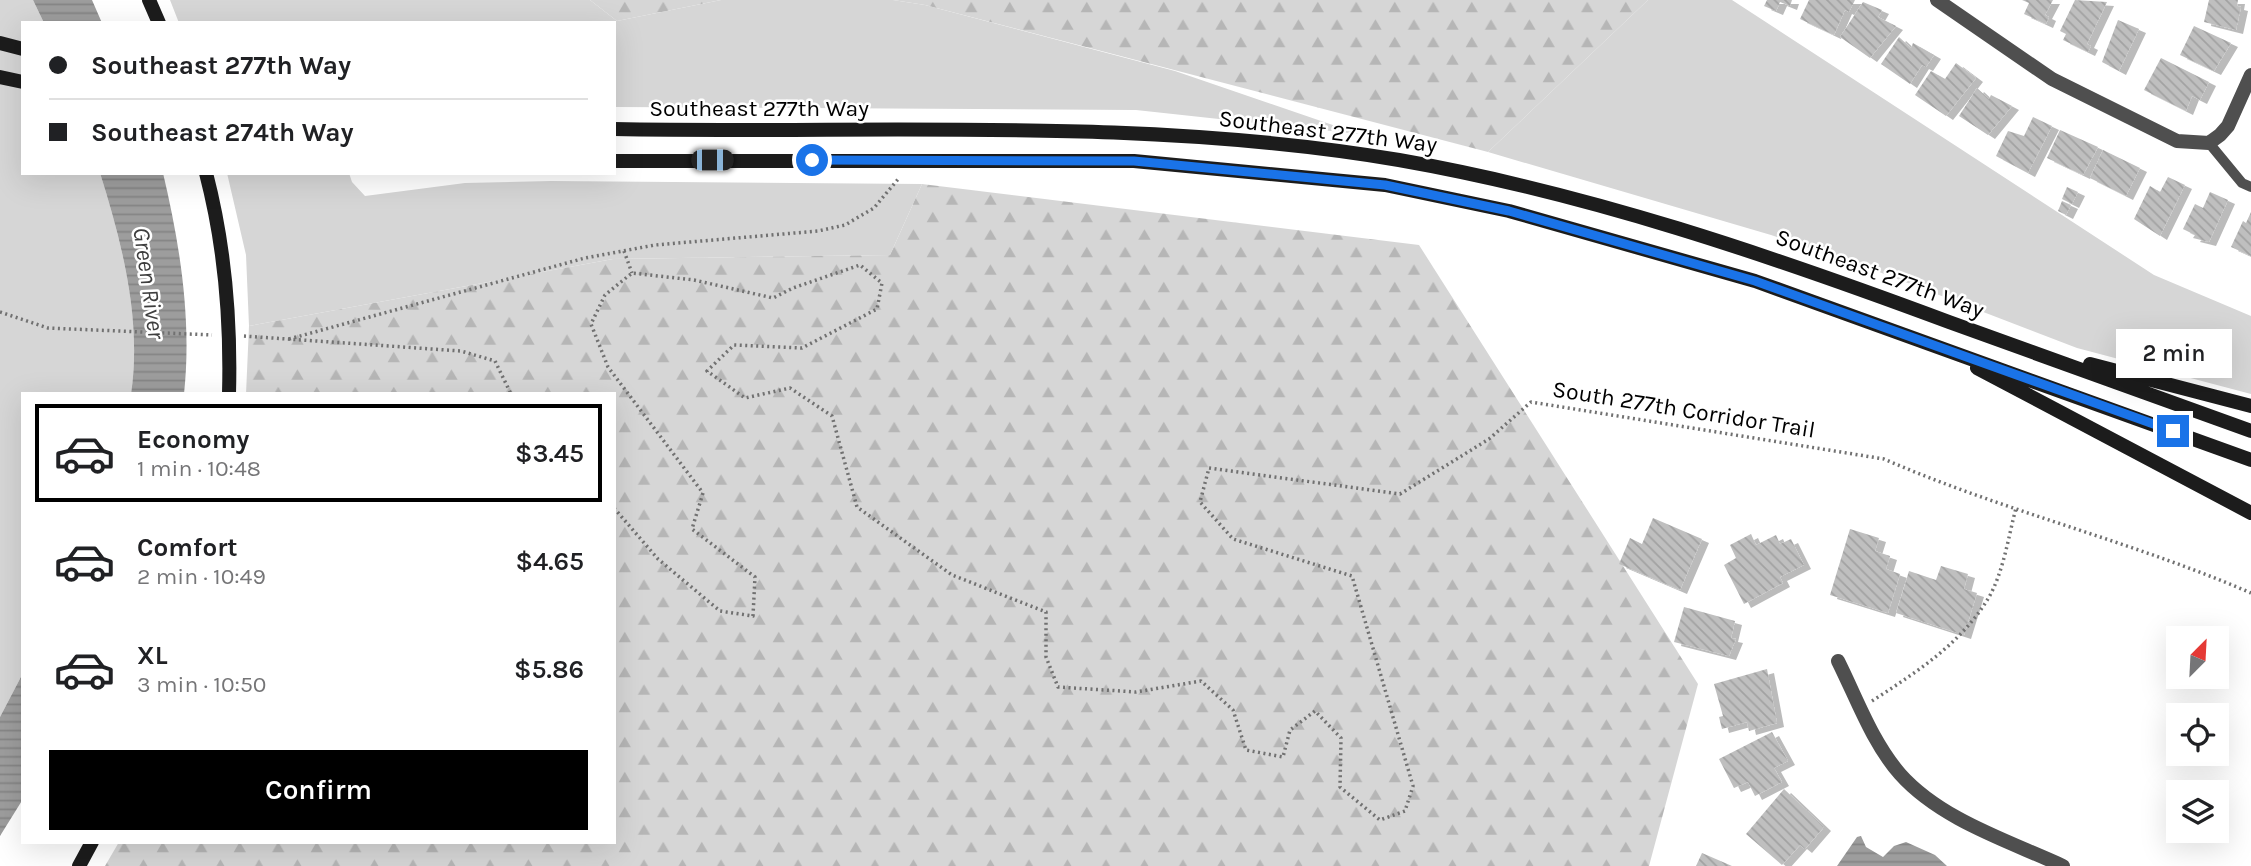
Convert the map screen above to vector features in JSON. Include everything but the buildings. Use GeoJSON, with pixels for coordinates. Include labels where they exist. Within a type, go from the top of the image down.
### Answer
{"type":"FeatureCollection","features":[{"type":"Feature","properties":{"kind":"main road"},"geometry":{"type":"LineString","coordinates":[[149,0],[158,21]]}},
{"type":"Feature","properties":{"kind":"main road"},"geometry":{"type":"LineString","coordinates":[[0,43],[21,48]]}},
{"type":"Feature","properties":{"kind":"main road"},"geometry":{"type":"LineString","coordinates":[[0,77],[21,82]]}},
{"type":"Feature","properties":{"kind":"main road","name":"Southeast 277th Way"},"geometry":{"type":"LineString","coordinates":[[616,129],[1150,133],[1254,141],[1396,160],[1514,182],[1659,222],[1857,287],[2008,344]]}},
{"type":"Feature","properties":{"kind":"main road","name":"Southeast 277th Way"},"geometry":{"type":"LineString","coordinates":[[616,161],[1134,161],[1385,185],[1509,211],[1655,250],[1755,281],[1913,337]]}},
{"type":"Feature","properties":{"kind":"main road"},"geometry":{"type":"LineString","coordinates":[[207,175],[218,218],[230,335],[229,392]]}},
{"type":"Feature","properties":{"kind":"main road"},"geometry":{"type":"LineString","coordinates":[[1913,337],[2251,460]]}},
{"type":"Feature","properties":{"kind":"main road"},"geometry":{"type":"LineString","coordinates":[[1913,337],[2012,385],[2251,513]]}},
{"type":"Feature","properties":{"kind":"main road"},"geometry":{"type":"LineString","coordinates":[[2008,344],[2251,406]]}},
{"type":"Feature","properties":{"kind":"main road"},"geometry":{"type":"LineString","coordinates":[[2008,344],[2251,431]]}},
{"type":"Feature","properties":{"kind":"main road"},"geometry":{"type":"LineString","coordinates":[[79,866],[91,844]]}},
{"type":"Feature","properties":{"kind":"street"},"geometry":{"type":"LineString","coordinates":[[1937,0],[2052,79],[2177,141],[2209,143],[2228,126],[2251,75]]}},
{"type":"Feature","properties":{"kind":"street"},"geometry":{"type":"LineString","coordinates":[[1838,661],[1879,744],[1901,775],[1928,798],[1965,821],[2063,866]]}},
{"type":"Feature","properties":{"kind":"lane"},"geometry":{"type":"LineString","coordinates":[[2209,143],[2242,183],[2251,187]]}},
{"type":"Feature","properties":{"kind":"path"},"geometry":{"type":"LineString","coordinates":[[289,340],[584,258],[655,245],[818,231],[845,225],[874,208],[914,160]]}},
{"type":"Feature","properties":{"kind":"path"},"geometry":{"type":"LineString","coordinates":[[616,510],[659,559],[720,611],[753,616],[755,577],[692,529],[703,494],[608,367],[591,324],[605,295],[632,273],[624,251]]}},
{"type":"Feature","properties":{"kind":"path","name":"South 277th Corridor Trail"},"geometry":{"type":"LineString","coordinates":[[632,273],[694,280],[773,298],[793,288],[860,265],[882,283],[877,309],[802,348],[734,345],[707,370],[745,398],[790,387],[832,416],[857,507],[952,575],[1046,612],[1046,657],[1058,687],[1136,692],[1201,681],[1233,710],[1245,750],[1283,757],[1290,730],[1315,711],[1341,738],[1340,787],[1380,820],[1405,811],[1413,786],[1352,576],[1233,539],[1200,502],[1209,468],[1400,494],[1489,439],[1531,402],[1884,459],[1938,482],[2118,541],[2251,593]]}},
{"type":"Feature","properties":{"kind":"path"},"geometry":{"type":"LineString","coordinates":[[0,312],[48,328],[230,335],[461,351],[495,361],[510,392]]}},
{"type":"Feature","properties":{"kind":"path"},"geometry":{"type":"LineString","coordinates":[[1861,708],[1930,663],[1960,636],[1987,600],[2004,555],[2016,508]]}},
{"type":"Feature","properties":{"kind":"green space"},"geometry":{"type":"Polygon","coordinates":[[[0,0],[33,0],[43,21],[21,21],[21,175],[101,175],[128,282],[134,366],[131,392],[21,392],[21,677],[0,717],[0,0]]]}},
{"type":"Feature","properties":{"kind":"green space"},"geometry":{"type":"Polygon","coordinates":[[[170,0],[590,0],[617,21],[721,0],[893,0],[925,5],[1175,71],[1359,134],[1136,110],[616,107],[616,21],[178,21],[170,0]]]}},
{"type":"Feature","properties":{"kind":"green space"},"geometry":{"type":"Polygon","coordinates":[[[590,0],[721,0],[617,21],[590,0]]]}},
{"type":"Feature","properties":{"kind":"green space"},"geometry":{"type":"Polygon","coordinates":[[[893,0],[1648,0],[1488,152],[925,5],[893,0]]]}},
{"type":"Feature","properties":{"kind":"green space"},"geometry":{"type":"Polygon","coordinates":[[[1648,0],[1732,0],[2154,275],[2251,316],[2251,394],[2077,348],[1874,270],[1771,235],[1488,152],[1648,0]]]}},
{"type":"Feature","properties":{"kind":"green space"},"geometry":{"type":"Polygon","coordinates":[[[227,175],[350,175],[352,182],[365,196],[465,183],[551,181],[922,184],[890,255],[613,259],[249,326],[246,255],[227,175]]]}},
{"type":"Feature","properties":{"kind":"green space"},"geometry":{"type":"Polygon","coordinates":[[[922,184],[1419,245],[1698,684],[1649,866],[105,866],[118,844],[616,844],[616,392],[246,392],[249,326],[613,259],[890,255],[922,184]]]}},
{"type":"Feature","properties":{"kind":"water"},"geometry":{"type":"Polygon","coordinates":[[[33,0],[92,0],[101,21],[43,21],[33,0]]]}},
{"type":"Feature","properties":{"kind":"water","name":"Green River"},"geometry":{"type":"Polygon","coordinates":[[[101,175],[163,175],[183,283],[186,338],[184,392],[131,392],[134,366],[132,310],[116,227],[101,175]]]}},
{"type":"Feature","properties":{"kind":"water"},"geometry":{"type":"Polygon","coordinates":[[[21,677],[21,802],[0,836],[0,717],[21,677]]]}},
{"type":"Feature","properties":{"kind":"water"},"geometry":{"type":"Polygon","coordinates":[[[1861,836],[1866,847],[1883,857],[1894,846],[1906,842],[1935,855],[1947,866],[1837,866],[1857,837],[1861,836]]]}},
{"type":"Feature","properties":{"kind":"route"},"geometry":{"type":"LineString","coordinates":[[812,160],[1134,161],[1385,185],[1509,211],[1655,250],[1755,281],[2173,431]]}}]}
